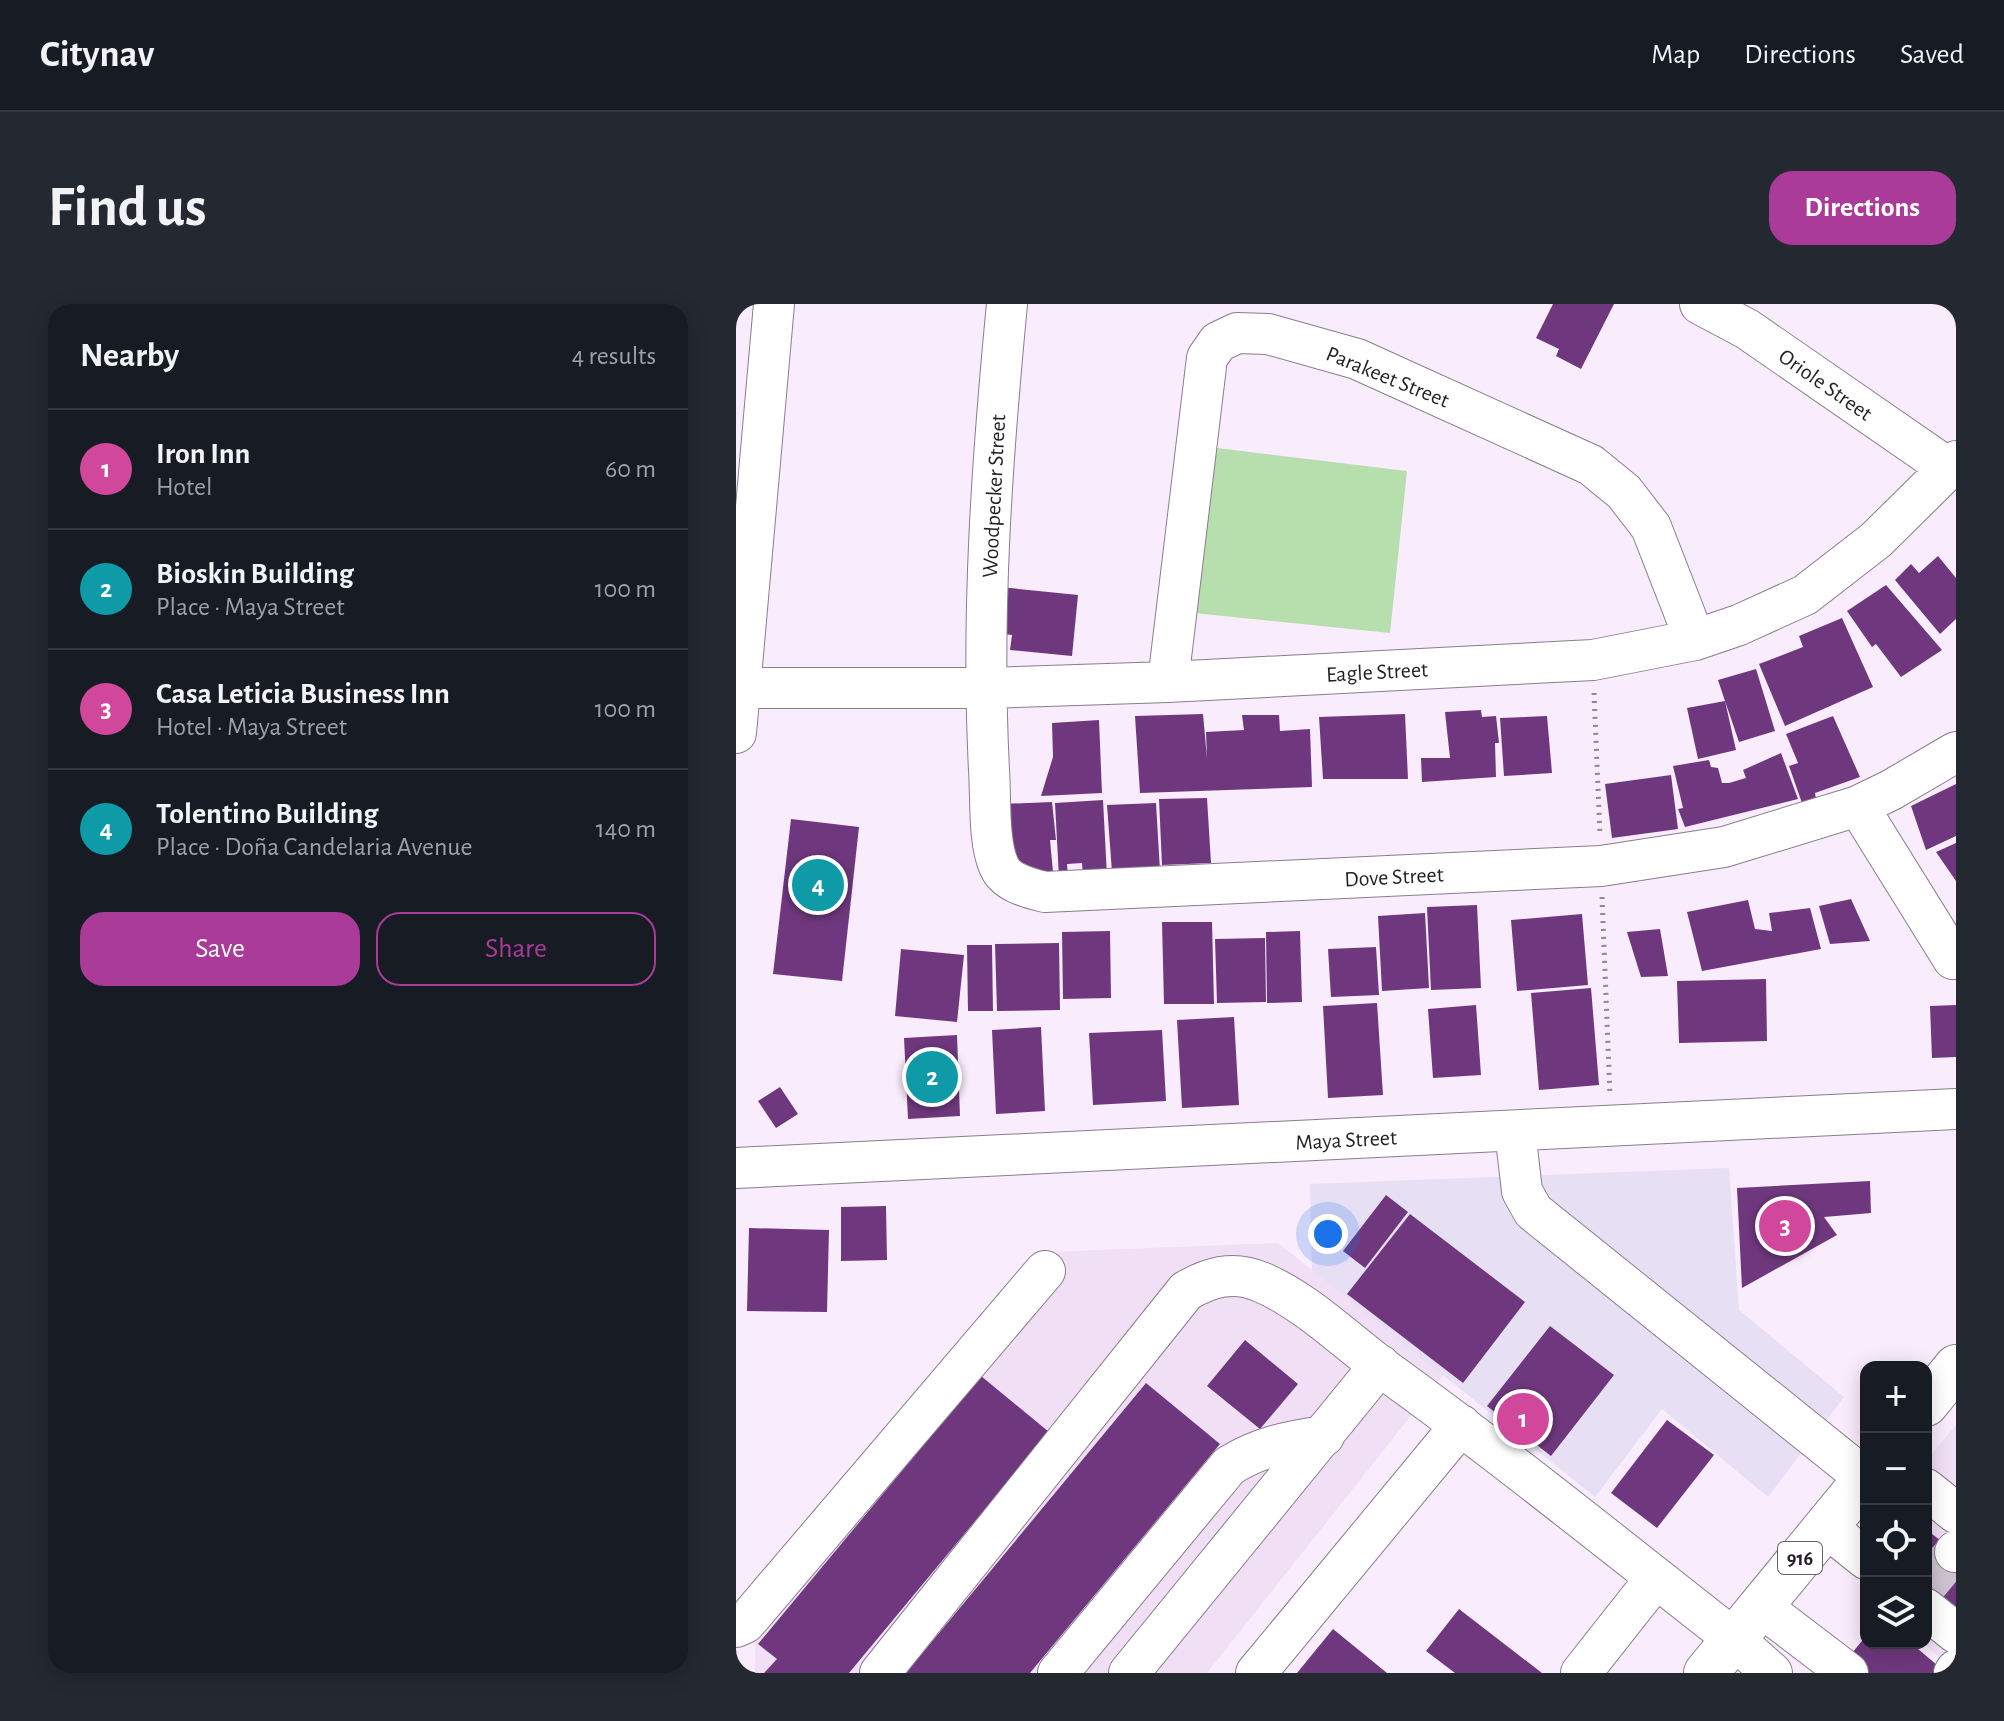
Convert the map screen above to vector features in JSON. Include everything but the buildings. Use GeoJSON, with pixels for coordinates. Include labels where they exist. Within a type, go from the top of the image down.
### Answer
{"type":"FeatureCollection","features":[{"type":"Feature","properties":{"kind":"main road"},"geometry":{"type":"LineString","coordinates":[[1932,1397],[1956,1367]]}},
{"type":"Feature","properties":{"kind":"main road","name":"916"},"geometry":{"type":"LineString","coordinates":[[1706,1673],[1860,1485]]}},
{"type":"Feature","properties":{"kind":"street"},"geometry":{"type":"LineString","coordinates":[[736,733],[774,304]]}},
{"type":"Feature","properties":{"kind":"street","name":"Woodpecker Street"},"geometry":{"type":"LineString","coordinates":[[985,688],[992,457],[1007,304]]}},
{"type":"Feature","properties":{"kind":"street","name":"Oriole Street"},"geometry":{"type":"LineString","coordinates":[[1700,304],[1747,329],[1952,464]]}},
{"type":"Feature","properties":{"kind":"street","name":"Parakeet Street"},"geometry":{"type":"LineString","coordinates":[[1168,682],[1207,358],[1218,342],[1237,333],[1268,334],[1357,359],[1591,465],[1624,492],[1651,527],[1695,640]]}},
{"type":"Feature","properties":{"kind":"street","name":"Eagle Street"},"geometry":{"type":"LineString","coordinates":[[738,688],[985,688],[1168,682],[1593,660],[1695,640],[1739,625],[1805,595],[1876,540],[1952,464]]}},
{"type":"Feature","properties":{"kind":"street","name":"Dove Street"},"geometry":{"type":"LineString","coordinates":[[985,688],[993,841],[999,866],[1006,877],[1045,892],[1601,866],[1724,847],[1858,806],[1956,752]]}},
{"type":"Feature","properties":{"kind":"street"},"geometry":{"type":"LineString","coordinates":[[1858,806],[1953,959]]}},
{"type":"Feature","properties":{"kind":"street","name":"Maya Street"},"geometry":{"type":"LineString","coordinates":[[736,1168],[1956,1109]]}},
{"type":"Feature","properties":{"kind":"street"},"geometry":{"type":"LineString","coordinates":[[1515,1131],[1522,1191],[1533,1211],[1860,1473]]}},
{"type":"Feature","properties":{"kind":"street"},"geometry":{"type":"LineString","coordinates":[[736,1627],[745,1623],[1045,1271]]}},
{"type":"Feature","properties":{"kind":"street"},"geometry":{"type":"LineString","coordinates":[[880,1673],[1186,1291],[1209,1278],[1231,1276],[1259,1281],[1301,1305],[1461,1425],[1656,1578],[1848,1673]]}},
{"type":"Feature","properties":{"kind":"street"},"geometry":{"type":"LineString","coordinates":[[1129,1673],[1380,1365]]}},
{"type":"Feature","properties":{"kind":"street"},"geometry":{"type":"LineString","coordinates":[[1256,1673],[1461,1425]]}},
{"type":"Feature","properties":{"kind":"street"},"geometry":{"type":"LineString","coordinates":[[1058,1673],[1229,1466],[1261,1449],[1283,1442],[1324,1436]]}},
{"type":"Feature","properties":{"kind":"street"},"geometry":{"type":"LineString","coordinates":[[1932,1494],[1956,1513]]}},
{"type":"Feature","properties":{"kind":"street"},"geometry":{"type":"LineString","coordinates":[[1826,1527],[1860,1554]]}},
{"type":"Feature","properties":{"kind":"street"},"geometry":{"type":"LineString","coordinates":[[1581,1673],[1656,1578]]}},
{"type":"Feature","properties":{"kind":"street"},"geometry":{"type":"LineString","coordinates":[[1932,1600],[1956,1633]]}},
{"type":"Feature","properties":{"kind":"street"},"geometry":{"type":"LineString","coordinates":[[1747,1623],[1772,1673]]}},
{"type":"Feature","properties":{"kind":"path"},"geometry":{"type":"LineString","coordinates":[[1593,660],[1611,1126]]}},
{"type":"Feature","properties":{"kind":"shaded area"},"geometry":{"type":"Polygon","coordinates":[[[1729,1168],[1739,1310],[1844,1397],[1768,1497],[1662,1409],[1595,1497],[1312,1270],[1310,1184],[1729,1168]]]}},
{"type":"Feature","properties":{"kind":"shaded area"},"geometry":{"type":"Polygon","coordinates":[[[1278,1243],[1444,1374],[1207,1673],[755,1673],[755,1596],[1047,1252],[1278,1243]]]}},
{"type":"Feature","properties":{"kind":"shaded area"},"geometry":{"type":"Polygon","coordinates":[[[1956,1425],[1956,1671],[1930,1649],[1932,1454],[1956,1425]]]}},
{"type":"Feature","properties":{"kind":"green space"},"geometry":{"type":"Polygon","coordinates":[[[1209,447],[1407,471],[1390,633],[1194,613],[1209,447]]]}},
{"type":"Feature","properties":{"kind":"tunnel"},"geometry":{"type":"LineString","coordinates":[[1932,1579],[1955,1552]]}},
{"type":"Feature","properties":{"kind":"place","name":"Tolentino Building"},"geometry":{"type":"Point","coordinates":[818,885]}},
{"type":"Feature","properties":{"kind":"place","name":"Bioskin Building"},"geometry":{"type":"Point","coordinates":[932,1077]}},
{"type":"Feature","properties":{"kind":"place","name":"Casa Leticia Business Inn"},"geometry":{"type":"Point","coordinates":[1785,1226]}},
{"type":"Feature","properties":{"kind":"place","name":"Iron Inn"},"geometry":{"type":"Point","coordinates":[1523,1419]}}]}
